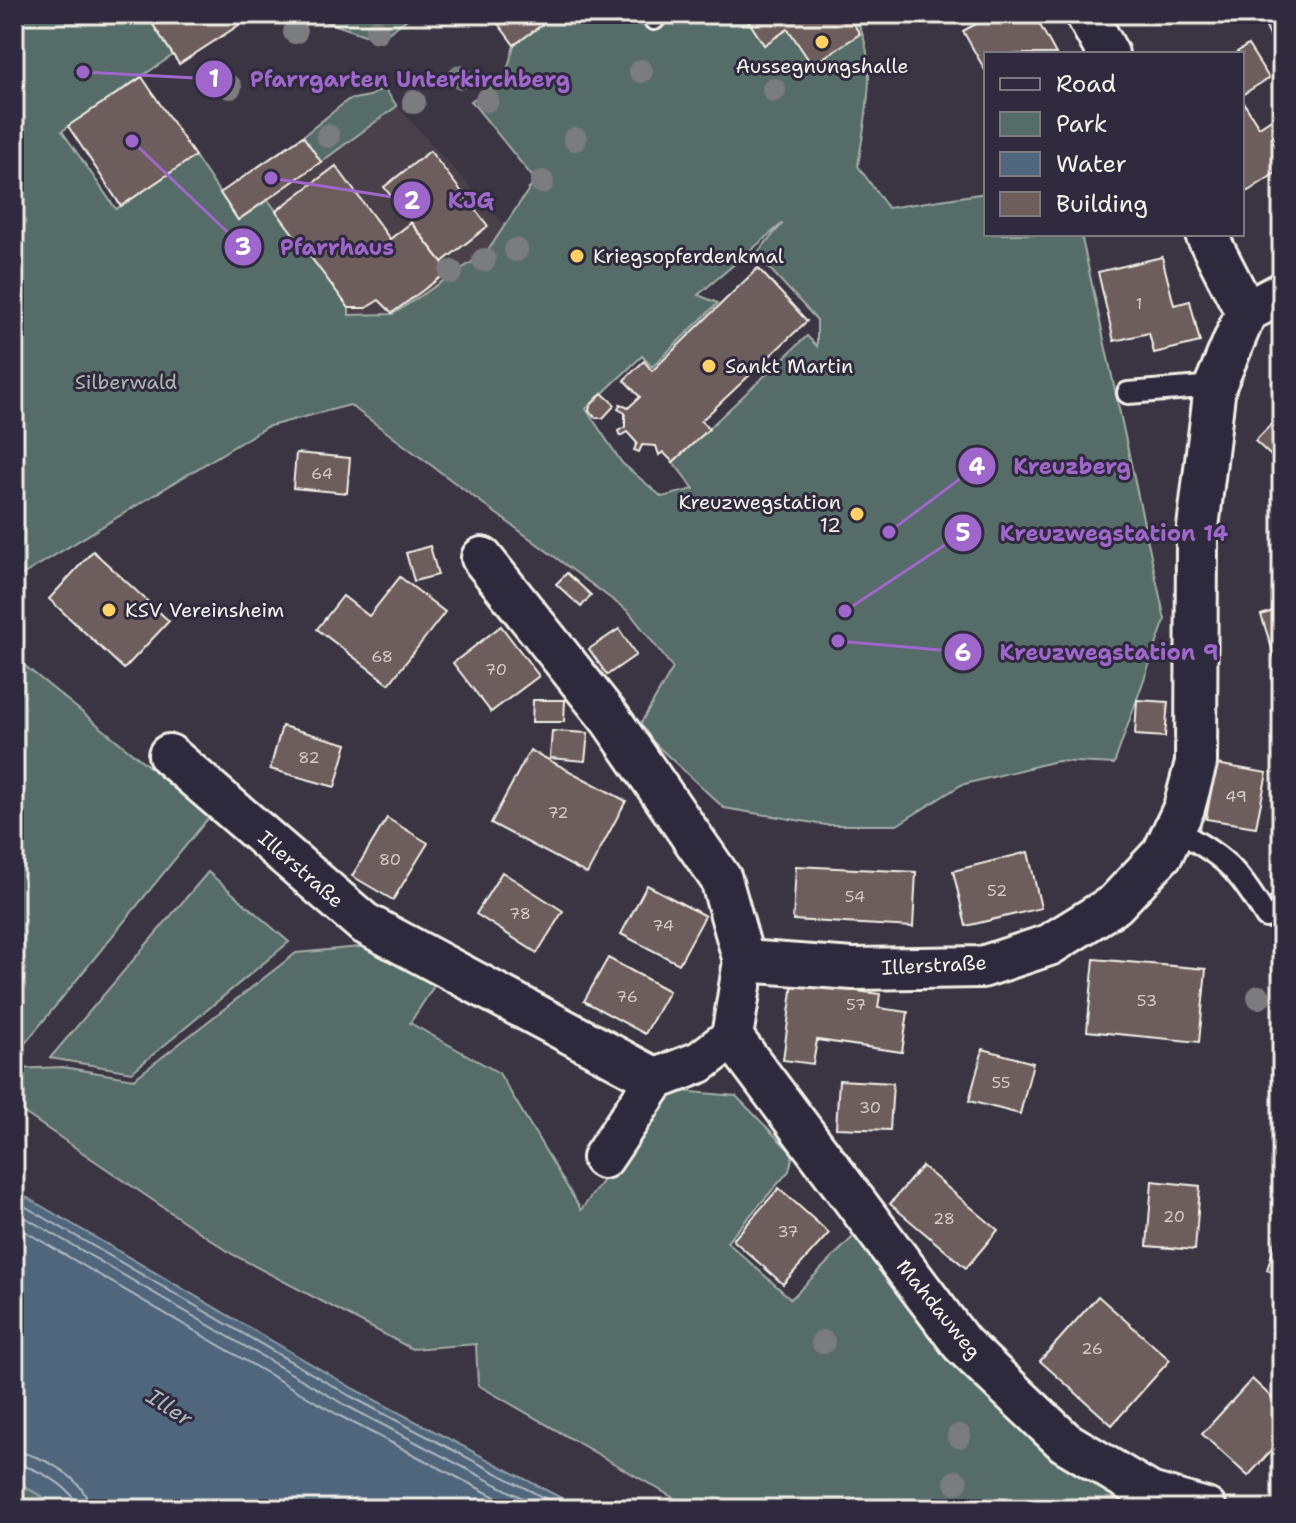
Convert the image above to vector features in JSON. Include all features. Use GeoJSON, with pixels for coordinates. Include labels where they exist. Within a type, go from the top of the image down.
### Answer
{"type":"FeatureCollection","features":[{"type":"Feature","properties":{"kind":"street"},"geometry":{"type":"LineString","coordinates":[[1086,14],[1107,52]]}},
{"type":"Feature","properties":{"kind":"street"},"geometry":{"type":"LineString","coordinates":[[1207,236],[1246,312],[1282,293]]}},
{"type":"Feature","properties":{"kind":"street","name":"Illerstraße"},"geometry":{"type":"LineString","coordinates":[[744,961],[853,969],[982,967],[1049,945],[1115,904],[1163,853],[1184,808],[1196,763],[1197,536],[1215,386],[1246,312]]}},
{"type":"Feature","properties":{"kind":"street"},"geometry":{"type":"LineString","coordinates":[[482,558],[611,720],[721,879],[744,961],[732,1037],[700,1062],[656,1079],[603,1158]]}},
{"type":"Feature","properties":{"kind":"street","name":"Illerstraße"},"geometry":{"type":"LineString","coordinates":[[169,755],[364,923],[656,1079]]}},
{"type":"Feature","properties":{"kind":"street","name":"Mahdauweg"},"geometry":{"type":"LineString","coordinates":[[732,1037],[962,1344],[1065,1442],[1150,1493],[1206,1509]]}},
{"type":"Feature","properties":{"kind":"lane"},"geometry":{"type":"LineString","coordinates":[[1128,393],[1215,386]]}},
{"type":"Feature","properties":{"kind":"lane"},"geometry":{"type":"LineString","coordinates":[[1174,829],[1217,853],[1243,878],[1266,917]]}},
{"type":"Feature","properties":{"kind":"shaded area"},"geometry":{"type":"Polygon","coordinates":[[[397,106],[506,226],[487,252],[392,314],[348,315],[238,220],[397,106]]]}},
{"type":"Feature","properties":{"kind":"green space","name":"Silberwald"},"geometry":{"type":"Polygon","coordinates":[[[14,14],[146,14],[173,55],[62,131],[116,209],[195,156],[238,220],[268,200],[349,308],[349,315],[393,314],[487,252],[535,180],[471,101],[505,78],[514,45],[557,14],[638,14],[648,24],[659,14],[853,14],[862,31],[869,69],[867,108],[858,166],[888,208],[984,193],[984,236],[1081,236],[1165,620],[1114,764],[1056,761],[961,785],[897,825],[826,825],[724,808],[638,728],[673,668],[629,612],[350,405],[266,427],[14,580],[14,14]],[[783,223],[698,295],[718,303],[652,367],[642,356],[586,409],[622,463],[662,497],[694,489],[673,462],[807,336],[817,346],[817,320],[756,254],[783,223]]]}},
{"type":"Feature","properties":{"kind":"green space"},"geometry":{"type":"Polygon","coordinates":[[[304,14],[408,14],[407,19],[379,40],[304,14]]]}},
{"type":"Feature","properties":{"kind":"green space"},"geometry":{"type":"Polygon","coordinates":[[[384,88],[397,106],[321,162],[303,136],[348,100],[370,96],[384,88]]]}},
{"type":"Feature","properties":{"kind":"green space"},"geometry":{"type":"Polygon","coordinates":[[[14,657],[210,816],[14,1057],[14,657]]]}},
{"type":"Feature","properties":{"kind":"green space"},"geometry":{"type":"Polygon","coordinates":[[[208,872],[289,942],[132,1072],[50,1058],[208,872]]]}},
{"type":"Feature","properties":{"kind":"green space"},"geometry":{"type":"Polygon","coordinates":[[[370,946],[434,986],[410,1023],[499,1073],[581,1210],[669,1090],[736,1096],[793,1154],[789,1171],[727,1242],[791,1299],[860,1230],[1154,1509],[693,1509],[478,1385],[476,1344],[412,1349],[232,1254],[14,1106],[14,1069],[63,1067],[134,1079],[296,953],[370,946]]]}},
{"type":"Feature","properties":{"kind":"green space"},"geometry":{"type":"Polygon","coordinates":[[[14,1481],[65,1509],[14,1509],[14,1481]]]}},
{"type":"Feature","properties":{"kind":"water","name":"Iller"},"geometry":{"type":"Polygon","coordinates":[[[14,1190],[354,1389],[582,1509],[65,1509],[14,1481],[14,1190]]]}},
{"type":"Feature","properties":{"kind":"building"},"geometry":{"type":"Polygon","coordinates":[[[146,14],[256,14],[179,64],[146,14]]]}},
{"type":"Feature","properties":{"kind":"building"},"geometry":{"type":"Polygon","coordinates":[[[491,14],[557,14],[514,45],[491,14]]]}},
{"type":"Feature","properties":{"kind":"building","name":"Aussegnungshalle"},"geometry":{"type":"Polygon","coordinates":[[[744,14],[847,14],[860,34],[812,65],[788,29],[764,45],[744,14]]]}},
{"type":"Feature","properties":{"kind":"building"},"geometry":{"type":"Polygon","coordinates":[[[994,14],[1034,14],[1055,52],[984,52],[984,68],[963,31],[994,14]]]}},
{"type":"Feature","properties":{"kind":"building"},"geometry":{"type":"Polygon","coordinates":[[[1282,15],[1282,53],[1279,55],[1264,23],[1282,15]]]}},
{"type":"Feature","properties":{"kind":"building"},"geometry":{"type":"Polygon","coordinates":[[[1248,45],[1269,78],[1244,94],[1244,52],[1237,52],[1248,45]]]}},
{"type":"Feature","properties":{"kind":"building"},"geometry":{"type":"Polygon","coordinates":[[[142,77],[195,156],[121,206],[68,126],[142,77]]]}},
{"type":"Feature","properties":{"kind":"building"},"geometry":{"type":"Polygon","coordinates":[[[1244,103],[1259,127],[1282,112],[1282,169],[1244,194],[1244,103]]]}},
{"type":"Feature","properties":{"kind":"building"},"geometry":{"type":"Polygon","coordinates":[[[303,136],[321,162],[238,220],[220,193],[303,136]]]}},
{"type":"Feature","properties":{"kind":"building"},"geometry":{"type":"Polygon","coordinates":[[[430,151],[488,226],[442,262],[384,187],[430,151]]]}},
{"type":"Feature","properties":{"kind":"building"},"geometry":{"type":"Polygon","coordinates":[[[336,166],[390,239],[411,223],[449,271],[392,313],[379,300],[366,308],[349,308],[276,211],[336,166]]]}},
{"type":"Feature","properties":{"kind":"building"},"geometry":{"type":"Polygon","coordinates":[[[1162,257],[1174,305],[1190,301],[1200,342],[1154,353],[1149,333],[1114,341],[1098,272],[1162,257]]]}},
{"type":"Feature","properties":{"kind":"building","name":"Sankt Martin"},"geometry":{"type":"Polygon","coordinates":[[[758,268],[807,321],[701,421],[709,429],[673,462],[663,452],[659,455],[656,446],[642,445],[639,452],[634,450],[637,443],[627,432],[620,436],[618,431],[625,427],[625,413],[618,409],[620,404],[628,408],[640,397],[624,380],[644,361],[652,371],[758,268]]]}},
{"type":"Feature","properties":{"kind":"building"},"geometry":{"type":"Polygon","coordinates":[[[602,393],[615,405],[603,418],[596,418],[589,411],[590,406],[602,393]]]}},
{"type":"Feature","properties":{"kind":"building"},"geometry":{"type":"Polygon","coordinates":[[[1282,413],[1282,466],[1255,441],[1282,413]]]}},
{"type":"Feature","properties":{"kind":"building"},"geometry":{"type":"Polygon","coordinates":[[[296,453],[350,458],[347,493],[293,488],[296,453]]]}},
{"type":"Feature","properties":{"kind":"building"},"geometry":{"type":"Polygon","coordinates":[[[430,546],[438,575],[414,581],[406,553],[430,546]]]}},
{"type":"Feature","properties":{"kind":"building","name":"KSV Vereinsheim"},"geometry":{"type":"Polygon","coordinates":[[[93,551],[169,621],[124,669],[49,599],[93,551]]]}},
{"type":"Feature","properties":{"kind":"building"},"geometry":{"type":"Polygon","coordinates":[[[567,573],[591,595],[581,607],[556,584],[567,573]]]}},
{"type":"Feature","properties":{"kind":"building"},"geometry":{"type":"Polygon","coordinates":[[[400,577],[445,612],[389,684],[317,629],[343,596],[369,616],[400,577]]]}},
{"type":"Feature","properties":{"kind":"building"},"geometry":{"type":"Polygon","coordinates":[[[1282,608],[1282,679],[1261,615],[1282,608]]]}},
{"type":"Feature","properties":{"kind":"building"},"geometry":{"type":"Polygon","coordinates":[[[501,626],[539,676],[491,712],[453,663],[501,626]]]}},
{"type":"Feature","properties":{"kind":"building"},"geometry":{"type":"Polygon","coordinates":[[[619,629],[636,655],[607,675],[589,649],[619,629]]]}},
{"type":"Feature","properties":{"kind":"building"},"geometry":{"type":"Polygon","coordinates":[[[533,700],[565,700],[564,722],[532,722],[533,700]]]}},
{"type":"Feature","properties":{"kind":"building"},"geometry":{"type":"Polygon","coordinates":[[[1137,700],[1168,702],[1165,737],[1135,735],[1137,700]]]}},
{"type":"Feature","properties":{"kind":"building"},"geometry":{"type":"Polygon","coordinates":[[[282,726],[347,744],[335,787],[270,769],[282,726]]]}},
{"type":"Feature","properties":{"kind":"building"},"geometry":{"type":"Polygon","coordinates":[[[552,731],[588,733],[585,761],[550,758],[552,731]]]}},
{"type":"Feature","properties":{"kind":"building"},"geometry":{"type":"Polygon","coordinates":[[[530,750],[626,801],[587,874],[491,823],[530,750]]]}},
{"type":"Feature","properties":{"kind":"building"},"geometry":{"type":"Polygon","coordinates":[[[1216,764],[1267,773],[1256,827],[1206,819],[1216,764]]]}},
{"type":"Feature","properties":{"kind":"building"},"geometry":{"type":"Polygon","coordinates":[[[387,818],[428,843],[393,900],[352,876],[387,818]]]}},
{"type":"Feature","properties":{"kind":"building"},"geometry":{"type":"Polygon","coordinates":[[[1028,852],[1041,908],[966,926],[953,871],[1028,852]]]}},
{"type":"Feature","properties":{"kind":"building"},"geometry":{"type":"Polygon","coordinates":[[[796,866],[916,872],[913,927],[793,920],[796,866]]]}},
{"type":"Feature","properties":{"kind":"building"},"geometry":{"type":"Polygon","coordinates":[[[502,872],[563,911],[537,953],[476,914],[502,872]]]}},
{"type":"Feature","properties":{"kind":"building"},"geometry":{"type":"Polygon","coordinates":[[[1282,883],[1282,910],[1269,899],[1282,883]]]}},
{"type":"Feature","properties":{"kind":"building"},"geometry":{"type":"Polygon","coordinates":[[[647,885],[705,916],[679,964],[621,934],[647,885]]]}},
{"type":"Feature","properties":{"kind":"building"},"geometry":{"type":"Polygon","coordinates":[[[608,958],[669,991],[645,1034],[584,1001],[608,958]]]}},
{"type":"Feature","properties":{"kind":"building"},"geometry":{"type":"Polygon","coordinates":[[[1094,959],[1206,969],[1199,1042],[1087,1031],[1094,959]]]}},
{"type":"Feature","properties":{"kind":"building"},"geometry":{"type":"Polygon","coordinates":[[[793,983],[880,994],[878,1008],[908,1012],[902,1052],[817,1040],[813,1064],[783,1060],[793,983]]]}},
{"type":"Feature","properties":{"kind":"building"},"geometry":{"type":"Polygon","coordinates":[[[983,1049],[1033,1063],[1020,1114],[969,1101],[983,1049]]]}},
{"type":"Feature","properties":{"kind":"building"},"geometry":{"type":"Polygon","coordinates":[[[839,1080],[893,1083],[890,1130],[836,1128],[839,1080]]]}},
{"type":"Feature","properties":{"kind":"building"},"geometry":{"type":"Polygon","coordinates":[[[922,1166],[998,1230],[966,1268],[890,1204],[922,1166]]]}},
{"type":"Feature","properties":{"kind":"building"},"geometry":{"type":"Polygon","coordinates":[[[1152,1181],[1200,1186],[1195,1250],[1147,1246],[1152,1181]]]}},
{"type":"Feature","properties":{"kind":"building"},"geometry":{"type":"Polygon","coordinates":[[[779,1188],[829,1233],[783,1284],[733,1240],[779,1188]]]}},
{"type":"Feature","properties":{"kind":"building"},"geometry":{"type":"Polygon","coordinates":[[[1282,1220],[1282,1275],[1267,1270],[1282,1220]]]}},
{"type":"Feature","properties":{"kind":"building"},"geometry":{"type":"Polygon","coordinates":[[[1098,1296],[1170,1360],[1112,1425],[1040,1361],[1098,1296]]]}},
{"type":"Feature","properties":{"kind":"building"},"geometry":{"type":"Polygon","coordinates":[[[1252,1379],[1282,1407],[1282,1439],[1248,1476],[1202,1434],[1252,1379]]]}},
{"type":"Feature","properties":{"kind":"place","name":"Aussegnungshalle"},"geometry":{"type":"Point","coordinates":[822,42]}},
{"type":"Feature","properties":{"kind":"place","name":"Pfarrgarten Unterkirchberg"},"geometry":{"type":"Point","coordinates":[83,72]}},
{"type":"Feature","properties":{"kind":"place","name":"Pfarrhaus"},"geometry":{"type":"Point","coordinates":[132,141]}},
{"type":"Feature","properties":{"kind":"place","name":"KJG"},"geometry":{"type":"Point","coordinates":[271,178]}},
{"type":"Feature","properties":{"kind":"place","name":"Kriegsopferdenkmal"},"geometry":{"type":"Point","coordinates":[577,256]}},
{"type":"Feature","properties":{"kind":"place","name":"Sankt Martin"},"geometry":{"type":"Point","coordinates":[709,366]}},
{"type":"Feature","properties":{"kind":"place","name":"Kreuzwegstation 12"},"geometry":{"type":"Point","coordinates":[857,514]}},
{"type":"Feature","properties":{"kind":"place","name":"Kreuzberg"},"geometry":{"type":"Point","coordinates":[889,532]}},
{"type":"Feature","properties":{"kind":"place","name":"KSV Vereinsheim"},"geometry":{"type":"Point","coordinates":[109,610]}},
{"type":"Feature","properties":{"kind":"place","name":"Kreuzwegstation 14"},"geometry":{"type":"Point","coordinates":[845,611]}},
{"type":"Feature","properties":{"kind":"place","name":"Kreuzwegstation 9"},"geometry":{"type":"Point","coordinates":[838,641]}}]}
